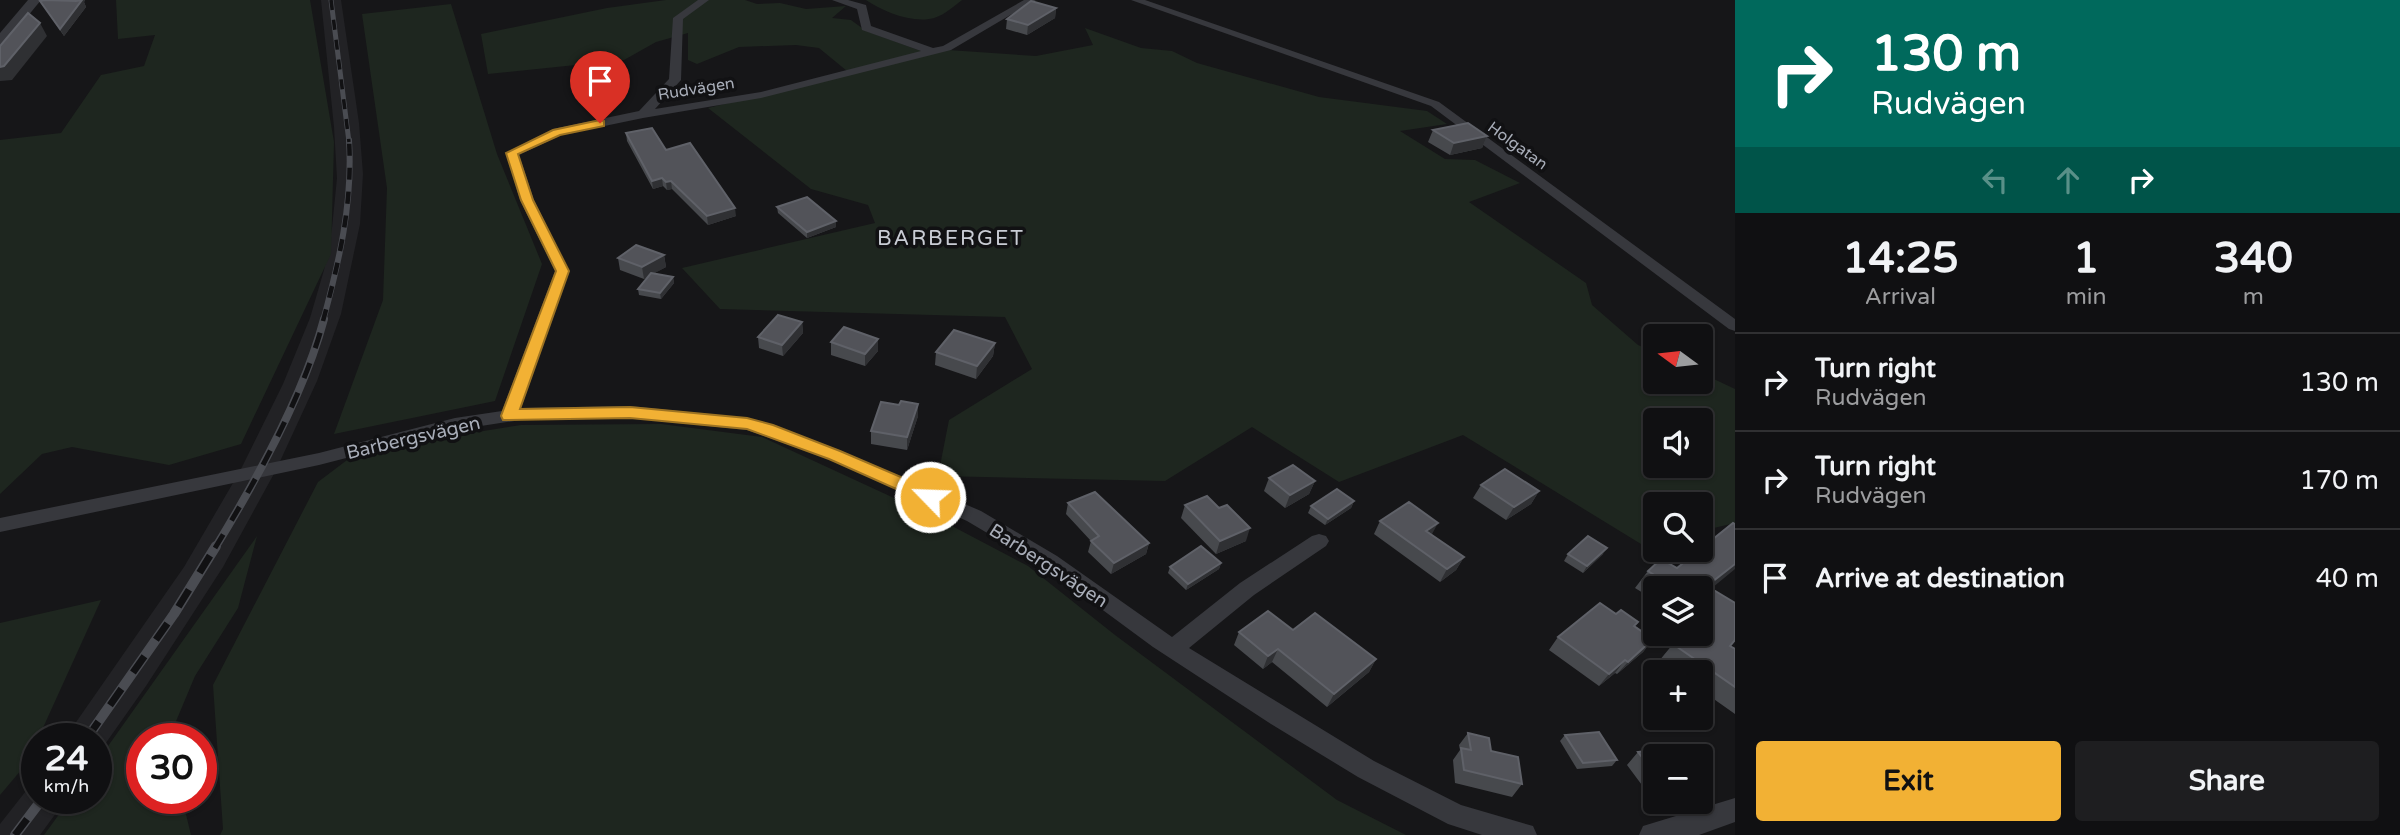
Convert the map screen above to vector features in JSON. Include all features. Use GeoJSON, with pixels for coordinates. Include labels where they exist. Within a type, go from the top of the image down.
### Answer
{"type":"FeatureCollection","features":[{"type":"Feature","properties":{"kind":"street"},"geometry":{"type":"LineString","coordinates":[[0,41],[35,0]]}},
{"type":"Feature","properties":{"kind":"street"},"geometry":{"type":"LineString","coordinates":[[643,114],[675,80],[678,18],[704,0]]}},
{"type":"Feature","properties":{"kind":"street"},"geometry":{"type":"LineString","coordinates":[[837,0],[862,7],[866,28],[933,52]]}},
{"type":"Feature","properties":{"kind":"street","name":"Rudvägen"},"geometry":{"type":"LineString","coordinates":[[509,416],[562,271],[527,200],[512,153],[557,132],[643,114],[761,95],[947,48],[1031,0]]}},
{"type":"Feature","properties":{"kind":"street","name":"Holgatan"},"geometry":{"type":"LineString","coordinates":[[1136,0],[1435,104],[1735,326]]}},
{"type":"Feature","properties":{"kind":"street","name":"Barbergsvägen"},"geometry":{"type":"LineString","coordinates":[[0,525],[319,459],[455,424],[527,413],[630,412],[705,418],[767,429],[974,516],[1050,561],[1173,648],[1279,717],[1366,769],[1457,816],[1524,835]]}},
{"type":"Feature","properties":{"kind":"street"},"geometry":{"type":"LineString","coordinates":[[1173,648],[1247,589],[1319,541]]}},
{"type":"Feature","properties":{"kind":"street"},"geometry":{"type":"LineString","coordinates":[[1652,835],[1694,825],[1735,810]]}},
{"type":"Feature","properties":{"kind":"shaded area"},"geometry":{"type":"Polygon","coordinates":[[[116,0],[310,0],[334,142],[331,254],[241,444],[169,465],[72,447],[42,454],[0,494],[0,140],[61,133],[101,75],[144,66],[155,35],[118,39],[116,0]]]}},
{"type":"Feature","properties":{"kind":"shaded area"},"geometry":{"type":"Polygon","coordinates":[[[321,0],[341,0],[359,123],[363,174],[360,224],[341,314],[317,381],[276,470],[223,567],[146,686],[112,734],[112,723],[75,723],[184,567],[240,471],[283,384],[310,318],[324,270],[337,178],[321,0]]]}},
{"type":"Feature","properties":{"kind":"shaded area"},"geometry":{"type":"Polygon","coordinates":[[[666,0],[745,0],[757,4],[780,3],[806,9],[846,6],[832,18],[851,20],[866,31],[924,52],[847,71],[819,48],[796,45],[739,47],[697,64],[688,60],[688,33],[656,42],[624,60],[488,74],[481,34],[607,8],[666,0]]]}},
{"type":"Feature","properties":{"kind":"shaded area"},"geometry":{"type":"Polygon","coordinates":[[[866,0],[962,0],[938,17],[913,19],[896,15],[866,0]]]}},
{"type":"Feature","properties":{"kind":"shaded area"},"geometry":{"type":"Polygon","coordinates":[[[451,4],[497,154],[542,264],[495,401],[334,434],[383,300],[387,188],[362,14],[451,4]]]}},
{"type":"Feature","properties":{"kind":"shaded area"},"geometry":{"type":"Polygon","coordinates":[[[1085,28],[1141,48],[1172,51],[1197,63],[1319,97],[1427,111],[1447,124],[1400,131],[1445,159],[1475,160],[1520,183],[1469,202],[1586,283],[1592,305],[1643,347],[1643,394],[1713,394],[1713,379],[1735,389],[1735,523],[1713,528],[1713,492],[1643,492],[1641,544],[1463,435],[1339,482],[1252,427],[1165,481],[938,476],[949,420],[1032,369],[1005,317],[720,309],[682,268],[875,223],[868,205],[811,189],[708,108],[948,50],[1036,56],[1093,45],[1085,28]]]}},
{"type":"Feature","properties":{"kind":"shaded area"},"geometry":{"type":"Polygon","coordinates":[[[661,424],[762,437],[933,516],[1028,566],[1115,635],[1337,800],[1406,835],[220,835],[223,829],[213,685],[318,482],[359,451],[521,425],[661,424]]]}},
{"type":"Feature","properties":{"kind":"shaded area"},"geometry":{"type":"Polygon","coordinates":[[[257,536],[238,608],[195,676],[175,723],[126,723],[126,814],[186,814],[191,835],[44,835],[59,814],[112,814],[112,740],[257,536]]]}},
{"type":"Feature","properties":{"kind":"shaded area"},"geometry":{"type":"Polygon","coordinates":[[[101,600],[45,723],[21,723],[21,770],[0,795],[0,623],[101,600]]]}},
{"type":"Feature","properties":{"kind":"shaded area"},"geometry":{"type":"Polygon","coordinates":[[[21,797],[21,814],[55,814],[40,835],[0,835],[0,824],[21,797]]]}},
{"type":"Feature","properties":{"kind":"building"},"geometry":{"type":"Polygon","coordinates":[[[82,0],[60,29],[40,1],[82,0]]]}},
{"type":"Feature","properties":{"kind":"building"},"geometry":{"type":"Polygon","coordinates":[[[1031,1],[1056,8],[1028,25],[1007,19],[1031,1]]]}},
{"type":"Feature","properties":{"kind":"building"},"geometry":{"type":"Polygon","coordinates":[[[28,13],[40,23],[4,66],[0,67],[0,46],[28,13]]]}},
{"type":"Feature","properties":{"kind":"building"},"geometry":{"type":"Polygon","coordinates":[[[1468,123],[1487,136],[1454,143],[1433,130],[1468,123]]]}},
{"type":"Feature","properties":{"kind":"building"},"geometry":{"type":"Polygon","coordinates":[[[652,128],[666,150],[690,143],[735,208],[707,216],[671,181],[666,182],[662,178],[652,181],[626,133],[652,128]]]}},
{"type":"Feature","properties":{"kind":"building"},"geometry":{"type":"Polygon","coordinates":[[[807,197],[836,221],[807,232],[777,207],[807,197]]]}},
{"type":"Feature","properties":{"kind":"building"},"geometry":{"type":"Polygon","coordinates":[[[636,245],[664,255],[642,267],[618,258],[636,245]]]}},
{"type":"Feature","properties":{"kind":"building"},"geometry":{"type":"Polygon","coordinates":[[[651,273],[673,277],[660,293],[638,289],[651,273]]]}},
{"type":"Feature","properties":{"kind":"building"},"geometry":{"type":"Polygon","coordinates":[[[778,315],[802,322],[782,345],[758,337],[778,315]]]}},
{"type":"Feature","properties":{"kind":"building"},"geometry":{"type":"Polygon","coordinates":[[[844,327],[878,339],[865,354],[831,342],[844,327]]]}},
{"type":"Feature","properties":{"kind":"building"},"geometry":{"type":"Polygon","coordinates":[[[954,330],[995,343],[977,366],[936,352],[954,330]]]}},
{"type":"Feature","properties":{"kind":"building"},"geometry":{"type":"Polygon","coordinates":[[[901,401],[918,404],[907,437],[871,431],[881,402],[899,405],[901,401]]]}},
{"type":"Feature","properties":{"kind":"building"},"geometry":{"type":"Polygon","coordinates":[[[1293,465],[1315,481],[1290,495],[1269,478],[1293,465]]]}},
{"type":"Feature","properties":{"kind":"building"},"geometry":{"type":"Polygon","coordinates":[[[1505,469],[1539,491],[1514,507],[1481,485],[1505,469]]]}},
{"type":"Feature","properties":{"kind":"building"},"geometry":{"type":"Polygon","coordinates":[[[1337,489],[1354,501],[1328,519],[1311,506],[1337,489]]]}},
{"type":"Feature","properties":{"kind":"building"},"geometry":{"type":"Polygon","coordinates":[[[1095,492],[1149,543],[1114,563],[1091,541],[1099,536],[1068,503],[1095,492]]]}},
{"type":"Feature","properties":{"kind":"building"},"geometry":{"type":"Polygon","coordinates":[[[1207,496],[1219,508],[1227,505],[1250,528],[1220,541],[1185,505],[1207,496]]]}},
{"type":"Feature","properties":{"kind":"building"},"geometry":{"type":"Polygon","coordinates":[[[1409,502],[1438,523],[1426,531],[1464,557],[1447,569],[1380,521],[1409,502]]]}},
{"type":"Feature","properties":{"kind":"building"},"geometry":{"type":"Polygon","coordinates":[[[1735,524],[1735,564],[1713,581],[1713,576],[1656,576],[1648,571],[1658,562],[1666,562],[1677,568],[1684,562],[1713,562],[1713,539],[1735,524]]]}},
{"type":"Feature","properties":{"kind":"building"},"geometry":{"type":"Polygon","coordinates":[[[1588,536],[1607,548],[1587,566],[1568,554],[1588,536]]]}},
{"type":"Feature","properties":{"kind":"building"},"geometry":{"type":"Polygon","coordinates":[[[1201,546],[1221,563],[1188,584],[1170,567],[1201,546]]]}},
{"type":"Feature","properties":{"kind":"building"},"geometry":{"type":"Polygon","coordinates":[[[1713,590],[1735,603],[1735,640],[1730,646],[1735,649],[1735,687],[1713,672],[1713,660],[1696,660],[1676,646],[1713,646],[1713,590]]]}},
{"type":"Feature","properties":{"kind":"building"},"geometry":{"type":"Polygon","coordinates":[[[1600,603],[1616,614],[1621,610],[1638,622],[1634,626],[1643,632],[1643,646],[1645,646],[1609,674],[1558,637],[1600,603]]]}},
{"type":"Feature","properties":{"kind":"building"},"geometry":{"type":"Polygon","coordinates":[[[1268,611],[1293,630],[1315,613],[1376,659],[1334,694],[1278,649],[1268,656],[1239,632],[1268,611]]]}},
{"type":"Feature","properties":{"kind":"building"},"geometry":{"type":"Polygon","coordinates":[[[1599,732],[1617,760],[1583,763],[1565,735],[1599,732]]]}},
{"type":"Feature","properties":{"kind":"building"},"geometry":{"type":"Polygon","coordinates":[[[1468,733],[1489,738],[1491,751],[1518,757],[1522,784],[1464,770],[1461,748],[1471,750],[1468,733]]]}},
{"type":"Feature","properties":{"kind":"railway"},"geometry":{"type":"LineString","coordinates":[[331,0],[349,142]]}},
{"type":"Feature","properties":{"kind":"railway"},"geometry":{"type":"LineString","coordinates":[[323,321],[347,209],[349,140]]}},
{"type":"Feature","properties":{"kind":"railway"},"geometry":{"type":"LineString","coordinates":[[215,548],[247,495],[292,407],[324,319]]}},
{"type":"Feature","properties":{"kind":"railway"},"geometry":{"type":"LineString","coordinates":[[98,723],[174,614],[216,546]]}},
{"type":"Feature","properties":{"kind":"railway"},"geometry":{"type":"LineString","coordinates":[[15,835],[31,814]]}},
{"type":"Feature","properties":{"kind":"district","name":"BARBERGET"},"geometry":{"type":"Point","coordinates":[951,238]}},
{"type":"Feature","properties":{"kind":"route"},"geometry":{"type":"LineString","coordinates":[[600,123],[557,132],[512,153],[527,200],[562,271],[509,416],[527,413],[630,412],[747,424],[835,455],[930,497]]}}]}
